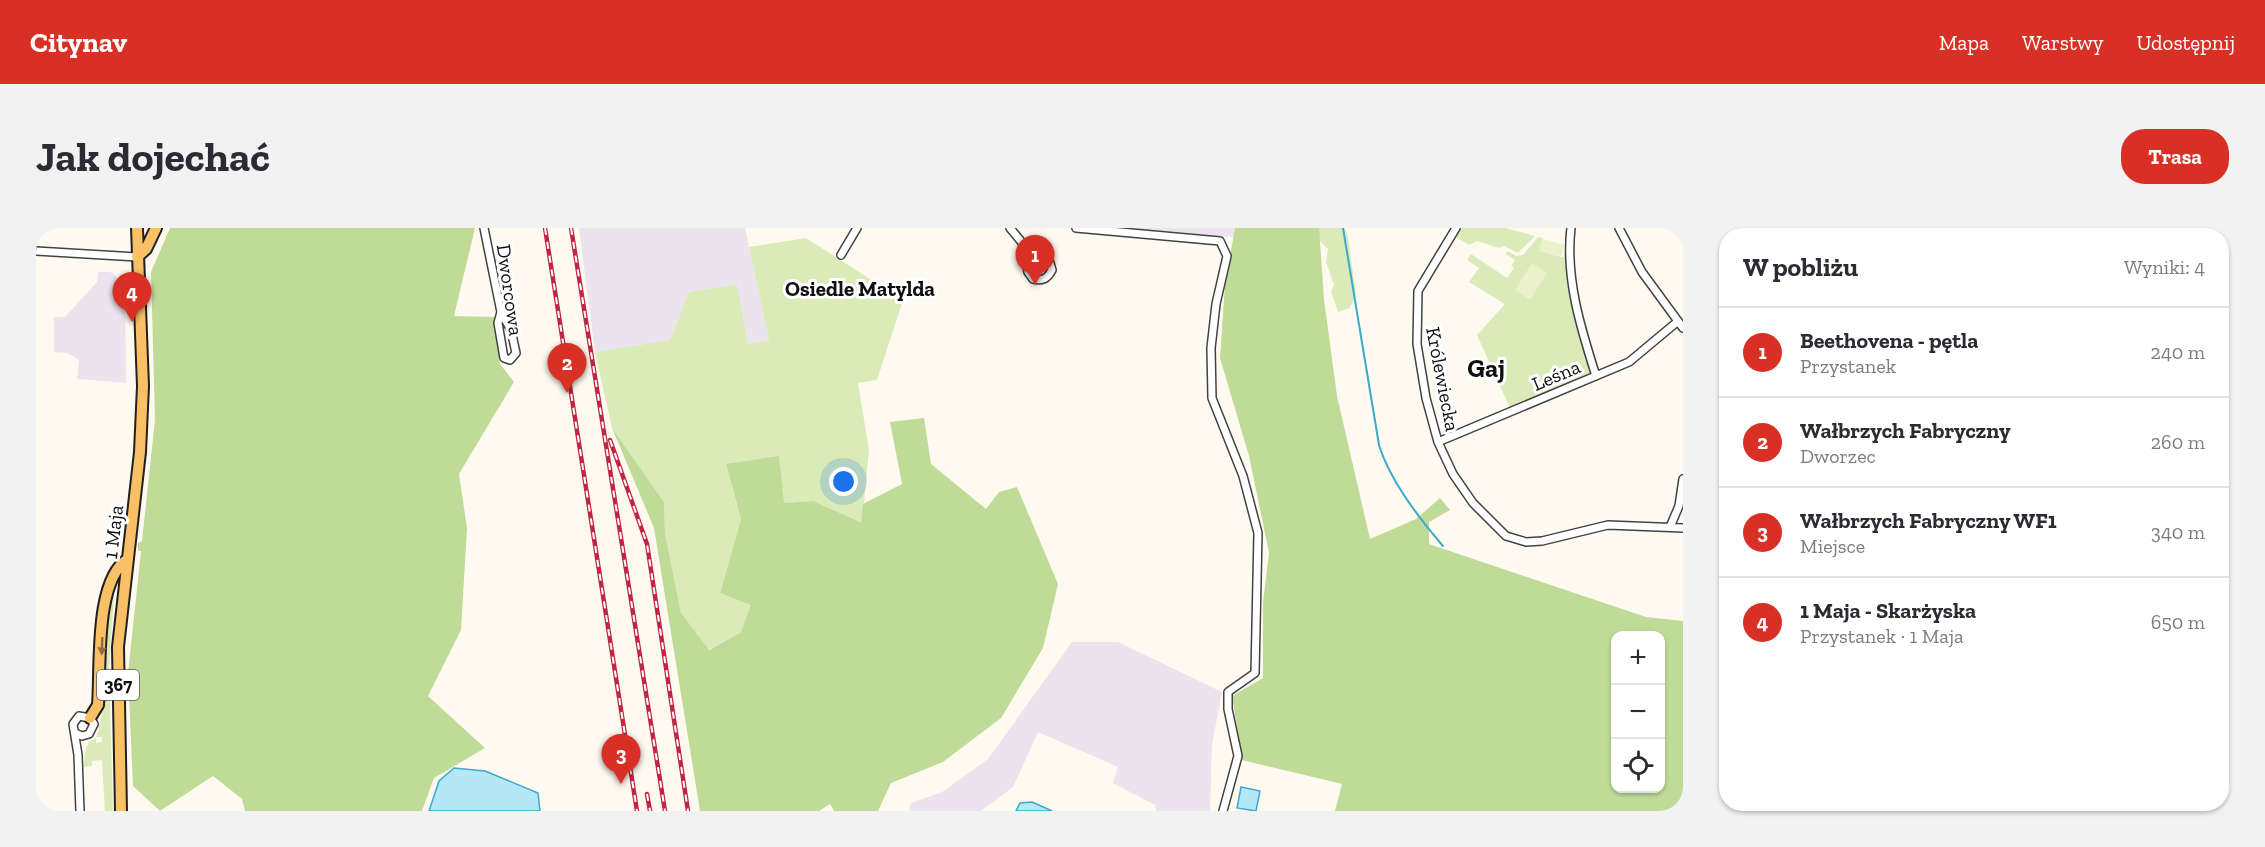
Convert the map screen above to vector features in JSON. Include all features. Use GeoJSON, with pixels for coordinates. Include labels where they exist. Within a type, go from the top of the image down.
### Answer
{"type":"FeatureCollection","features":[{"type":"Feature","properties":{"kind":"main road","name":"1 Maja"},"geometry":{"type":"LineString","coordinates":[[131,228],[137,257]]}},
{"type":"Feature","properties":{"kind":"main road","name":"1 Maja"},"geometry":{"type":"LineString","coordinates":[[121,811],[118,647],[140,452],[143,386],[137,257],[138,228]]}},
{"type":"Feature","properties":{"kind":"main road"},"geometry":{"type":"LineString","coordinates":[[137,257],[146,249],[156,228]]}},
{"type":"Feature","properties":{"kind":"main road"},"geometry":{"type":"LineString","coordinates":[[90,718],[98,705],[106,594],[119,565],[128,559]]}},
{"type":"Feature","properties":{"kind":"street","name":"Dworcowa"},"geometry":{"type":"LineString","coordinates":[[484,228],[501,312],[511,330],[517,354],[510,360],[504,358],[498,323],[501,312]]}},
{"type":"Feature","properties":{"kind":"street"},"geometry":{"type":"LineString","coordinates":[[841,255],[857,228]]}},
{"type":"Feature","properties":{"kind":"street"},"geometry":{"type":"LineString","coordinates":[[1010,228],[1024,245],[1049,260],[1052,270],[1048,277],[1042,280],[1033,279],[1028,272],[1024,245]]}},
{"type":"Feature","properties":{"kind":"street"},"geometry":{"type":"LineString","coordinates":[[1076,228],[1220,242],[1227,255],[1216,304],[1211,348],[1212,398],[1252,504],[1258,533],[1258,560],[1255,673],[1228,692],[1226,700],[1238,756],[1224,811]]}},
{"type":"Feature","properties":{"kind":"street","name":"Królewiecka"},"geometry":{"type":"LineString","coordinates":[[1456,228],[1422,281],[1416,301],[1417,344],[1426,398],[1438,442],[1453,474],[1473,503],[1506,536],[1526,542],[1542,541],[1608,525],[1683,528]]}},
{"type":"Feature","properties":{"kind":"street"},"geometry":{"type":"LineString","coordinates":[[1571,228],[1570,268],[1578,311],[1596,376]]}},
{"type":"Feature","properties":{"kind":"street"},"geometry":{"type":"LineString","coordinates":[[1619,228],[1642,272],[1683,328]]}},
{"type":"Feature","properties":{"kind":"street"},"geometry":{"type":"LineString","coordinates":[[36,250],[109,257],[137,257]]}},
{"type":"Feature","properties":{"kind":"street","name":"Leśna"},"geometry":{"type":"LineString","coordinates":[[1438,442],[1629,362],[1677,322]]}},
{"type":"Feature","properties":{"kind":"street"},"geometry":{"type":"LineString","coordinates":[[1670,527],[1679,506],[1683,479]]}},
{"type":"Feature","properties":{"kind":"street"},"geometry":{"type":"LineString","coordinates":[[78,755],[86,736],[93,729],[90,718],[84,715],[76,718],[73,724],[78,755],[80,811]]}},
{"type":"Feature","properties":{"kind":"street"},"geometry":{"type":"LineString","coordinates":[[75,733],[86,736]]}},
{"type":"Feature","properties":{"kind":"shaded area"},"geometry":{"type":"Polygon","coordinates":[[[579,228],[745,228],[769,340],[748,345],[737,284],[689,292],[670,340],[595,352],[579,228]]]}},
{"type":"Feature","properties":{"kind":"shaded area"},"geometry":{"type":"Polygon","coordinates":[[[1127,228],[1235,228],[1233,237],[1127,228]]]}},
{"type":"Feature","properties":{"kind":"shaded area"},"geometry":{"type":"Polygon","coordinates":[[[98,272],[111,272],[125,285],[126,383],[77,379],[79,360],[68,353],[54,352],[54,317],[65,317],[97,282],[98,272]]]}},
{"type":"Feature","properties":{"kind":"shaded area"},"geometry":{"type":"Polygon","coordinates":[[[1072,642],[1118,642],[1222,692],[1212,745],[1210,811],[1156,811],[1155,805],[1113,783],[1118,767],[1038,732],[1013,787],[981,811],[909,811],[911,803],[942,792],[988,759],[1072,642]]]}},
{"type":"Feature","properties":{"kind":"green space"},"geometry":{"type":"Polygon","coordinates":[[[170,228],[475,228],[454,316],[494,317],[500,364],[514,382],[459,474],[467,528],[461,630],[428,696],[485,748],[434,778],[422,811],[245,811],[242,799],[213,776],[160,811],[133,786],[128,673],[141,551],[138,551],[138,543],[142,541],[155,420],[151,272],[170,228]]]}},
{"type":"Feature","properties":{"kind":"green space"},"geometry":{"type":"Polygon","coordinates":[[[1235,228],[1319,228],[1324,299],[1337,396],[1370,539],[1416,519],[1440,498],[1450,510],[1429,522],[1429,544],[1646,617],[1683,621],[1683,811],[1335,811],[1342,784],[1242,760],[1232,696],[1263,678],[1263,602],[1269,553],[1249,456],[1220,358],[1225,284],[1235,228]]]}},
{"type":"Feature","properties":{"kind":"green space"},"geometry":{"type":"Polygon","coordinates":[[[1318,228],[1345,228],[1348,237],[1356,295],[1350,308],[1338,312],[1331,292],[1334,285],[1326,262],[1328,249],[1318,239],[1318,228]]]}},
{"type":"Feature","properties":{"kind":"green space"},"geometry":{"type":"Polygon","coordinates":[[[1462,228],[1506,228],[1535,236],[1518,253],[1504,246],[1499,248],[1477,241],[1469,245],[1456,237],[1462,228]]]}},
{"type":"Feature","properties":{"kind":"green space"},"geometry":{"type":"Polygon","coordinates":[[[1538,237],[1543,238],[1540,251],[1561,257],[1564,257],[1566,245],[1573,246],[1573,269],[1593,375],[1510,408],[1477,335],[1505,304],[1469,282],[1479,268],[1467,260],[1471,254],[1507,278],[1514,268],[1511,266],[1515,260],[1506,254],[1507,251],[1516,256],[1523,255],[1538,237]]]}},
{"type":"Feature","properties":{"kind":"green space"},"geometry":{"type":"Polygon","coordinates":[[[806,238],[903,300],[877,380],[858,383],[869,450],[862,522],[813,501],[784,503],[726,464],[741,519],[720,593],[752,604],[741,632],[708,650],[681,613],[665,533],[664,502],[612,428],[595,352],[670,340],[689,292],[737,284],[748,344],[769,340],[749,247],[806,238]]]}},
{"type":"Feature","properties":{"kind":"green space"},"geometry":{"type":"Polygon","coordinates":[[[1542,239],[1564,245],[1561,257],[1539,251],[1542,239]]]}},
{"type":"Feature","properties":{"kind":"green space"},"geometry":{"type":"Polygon","coordinates":[[[1532,263],[1547,273],[1530,300],[1515,290],[1532,263]]]}},
{"type":"Feature","properties":{"kind":"green space"},"geometry":{"type":"Polygon","coordinates":[[[924,418],[931,464],[986,509],[999,492],[1017,487],[1058,584],[1043,648],[1001,718],[943,762],[891,783],[878,811],[834,811],[830,804],[819,811],[700,811],[654,528],[612,428],[664,502],[665,533],[681,613],[709,650],[741,632],[751,605],[720,593],[741,519],[726,464],[779,456],[784,503],[813,501],[861,522],[863,504],[902,484],[890,422],[924,418]]]}},
{"type":"Feature","properties":{"kind":"green space"},"geometry":{"type":"Polygon","coordinates":[[[115,581],[109,668],[113,811],[105,811],[102,760],[92,761],[92,766],[84,767],[85,751],[89,742],[96,738],[96,743],[102,742],[102,737],[96,737],[104,710],[108,602],[115,581]]]}},
{"type":"Feature","properties":{"kind":"water"},"geometry":{"type":"Polygon","coordinates":[[[454,768],[485,771],[538,793],[540,811],[429,811],[439,781],[454,768]]]}},
{"type":"Feature","properties":{"kind":"water"},"geometry":{"type":"Polygon","coordinates":[[[1241,787],[1260,791],[1256,811],[1237,808],[1241,787]]]}},
{"type":"Feature","properties":{"kind":"water"},"geometry":{"type":"Polygon","coordinates":[[[1032,802],[1052,811],[1016,811],[1020,803],[1032,802]]]}},
{"type":"Feature","properties":{"kind":"waterway"},"geometry":{"type":"LineString","coordinates":[[1343,228],[1379,445],[1397,485],[1443,546]]}},
{"type":"Feature","properties":{"kind":"railway"},"geometry":{"type":"LineString","coordinates":[[545,228],[637,811]]}},
{"type":"Feature","properties":{"kind":"railway"},"geometry":{"type":"LineString","coordinates":[[571,228],[665,811]]}},
{"type":"Feature","properties":{"kind":"railway"},"geometry":{"type":"LineString","coordinates":[[610,440],[647,544],[688,811]]}},
{"type":"Feature","properties":{"kind":"railway"},"geometry":{"type":"LineString","coordinates":[[647,794],[650,811]]}},
{"type":"Feature","properties":{"kind":"place","name":"Beethovena - pętla"},"geometry":{"type":"Point","coordinates":[1035,285]}},
{"type":"Feature","properties":{"kind":"place","name":"1 Maja - Skarżyska"},"geometry":{"type":"Point","coordinates":[132,322]}},
{"type":"Feature","properties":{"kind":"place","name":"Wałbrzych Fabryczny"},"geometry":{"type":"Point","coordinates":[567,393]}},
{"type":"Feature","properties":{"kind":"place","name":"Wałbrzych Fabryczny WF1"},"geometry":{"type":"Point","coordinates":[621,784]}},
{"type":"Feature","properties":{"kind":"district","name":"Osiedle Matylda"},"geometry":{"type":"Point","coordinates":[860,289]}},
{"type":"Feature","properties":{"kind":"district","name":"Gaj"},"geometry":{"type":"Point","coordinates":[1486,368]}}]}
